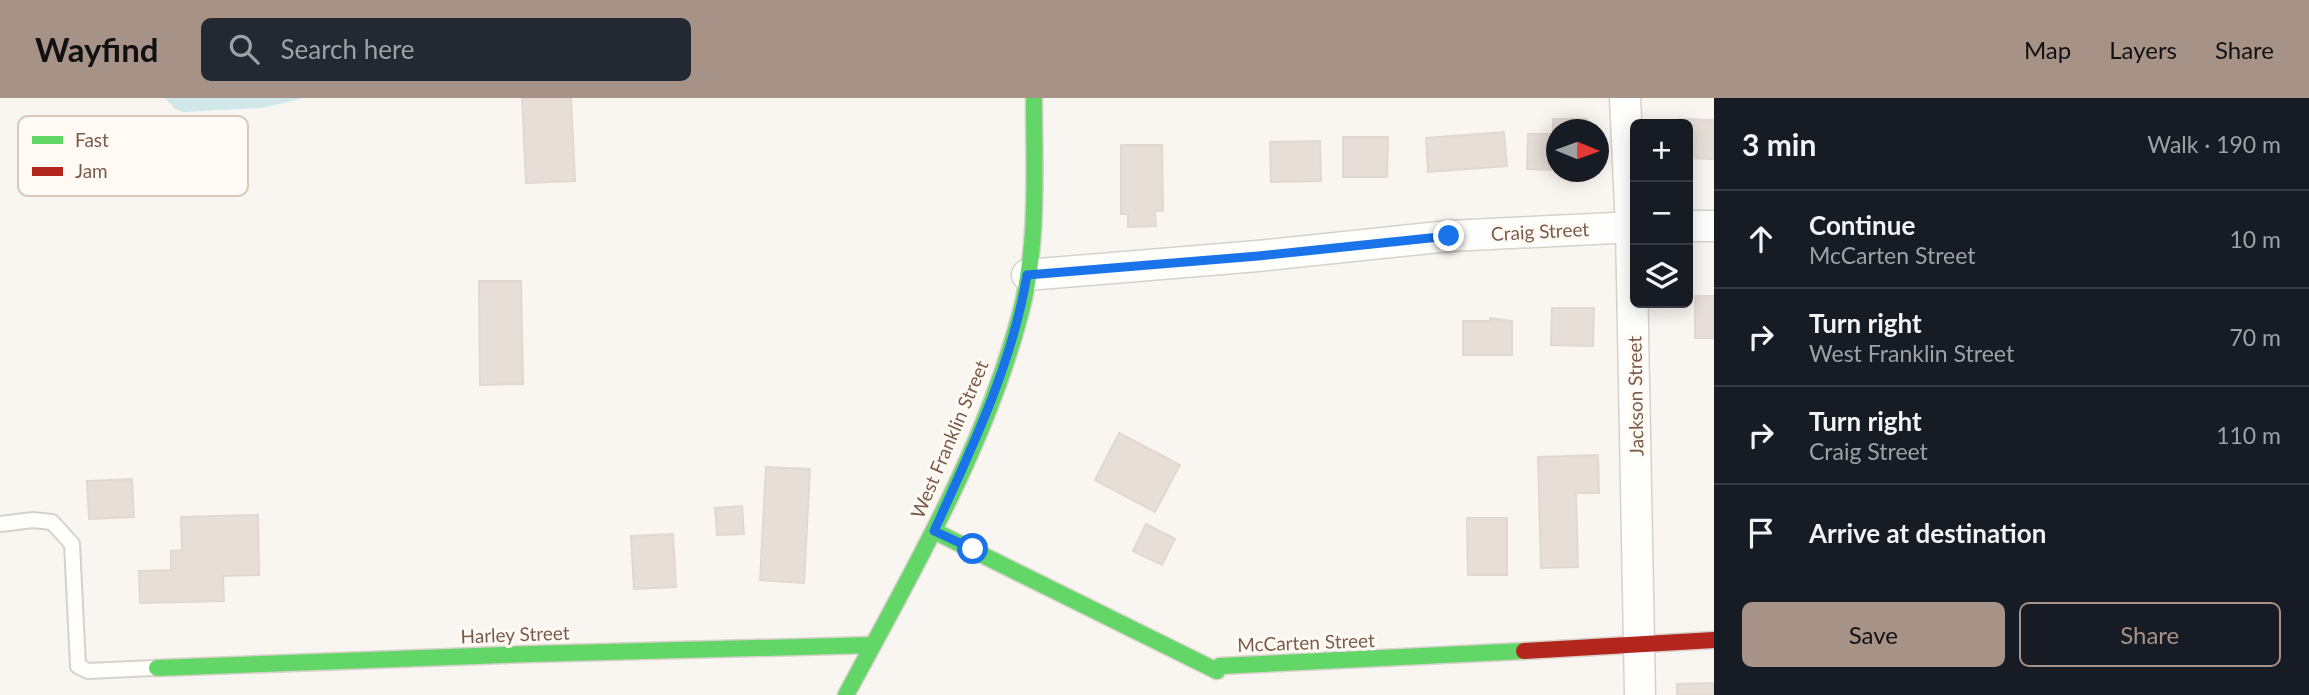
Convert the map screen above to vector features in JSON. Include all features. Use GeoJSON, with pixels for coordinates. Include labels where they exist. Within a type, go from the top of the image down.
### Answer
{"type":"FeatureCollection","features":[{"type":"Feature","properties":{"kind":"street","name":"West Franklin Street"},"geometry":{"type":"LineString","coordinates":[[846,695],[934,531],[988,413],[1021,313],[1034,233],[1034,98]]}},
{"type":"Feature","properties":{"kind":"street","name":"Jackson Street"},"geometry":{"type":"LineString","coordinates":[[1625,98],[1630,182]]}},
{"type":"Feature","properties":{"kind":"street"},"geometry":{"type":"LineString","coordinates":[[1693,226],[1714,226]]}},
{"type":"Feature","properties":{"kind":"street","name":"Craig Street"},"geometry":{"type":"LineString","coordinates":[[1027,275],[1258,256],[1449,236],[1630,227]]}},
{"type":"Feature","properties":{"kind":"street","name":"Jackson Street"},"geometry":{"type":"LineString","coordinates":[[1633,245],[1640,695]]}},
{"type":"Feature","properties":{"kind":"street","name":"McCarten Street"},"geometry":{"type":"LineString","coordinates":[[934,531],[1218,683],[1220,666],[1714,640]]}},
{"type":"Feature","properties":{"kind":"street","name":"Harley Street"},"geometry":{"type":"LineString","coordinates":[[157,668],[873,645]]}},
{"type":"Feature","properties":{"kind":"lane"},"geometry":{"type":"LineString","coordinates":[[0,524],[33,520],[52,522],[72,544],[78,666],[88,671],[157,668]]}},
{"type":"Feature","properties":{"kind":"water"},"geometry":{"type":"Polygon","coordinates":[[[165,98],[304,98],[262,108],[183,112],[175,109],[165,98]]]}},
{"type":"Feature","properties":{"kind":"building"},"geometry":{"type":"Polygon","coordinates":[[[522,98],[571,98],[575,181],[526,183],[522,98]]]}},
{"type":"Feature","properties":{"kind":"building"},"geometry":{"type":"Polygon","coordinates":[[[1693,119],[1714,120],[1714,159],[1693,158],[1693,119]]]}},
{"type":"Feature","properties":{"kind":"building"},"geometry":{"type":"Polygon","coordinates":[[[1504,132],[1507,166],[1428,172],[1426,138],[1504,132]]]}},
{"type":"Feature","properties":{"kind":"building"},"geometry":{"type":"Polygon","coordinates":[[[1528,134],[1546,134],[1546,170],[1527,169],[1528,134]]]}},
{"type":"Feature","properties":{"kind":"building"},"geometry":{"type":"Polygon","coordinates":[[[1343,137],[1388,137],[1387,177],[1343,177],[1343,137]]]}},
{"type":"Feature","properties":{"kind":"building"},"geometry":{"type":"Polygon","coordinates":[[[1320,141],[1321,181],[1271,182],[1270,142],[1320,141]]]}},
{"type":"Feature","properties":{"kind":"building"},"geometry":{"type":"Polygon","coordinates":[[[1121,145],[1162,145],[1163,211],[1155,211],[1156,226],[1128,227],[1128,214],[1121,214],[1121,145]]]}},
{"type":"Feature","properties":{"kind":"building"},"geometry":{"type":"Polygon","coordinates":[[[479,281],[521,281],[523,384],[480,385],[479,281]]]}},
{"type":"Feature","properties":{"kind":"building"},"geometry":{"type":"Polygon","coordinates":[[[1695,296],[1714,296],[1714,338],[1695,338],[1695,296]]]}},
{"type":"Feature","properties":{"kind":"building"},"geometry":{"type":"Polygon","coordinates":[[[1552,308],[1594,308],[1593,346],[1551,345],[1552,308]]]}},
{"type":"Feature","properties":{"kind":"building"},"geometry":{"type":"Polygon","coordinates":[[[1490,318],[1512,321],[1512,355],[1463,355],[1463,321],[1490,321],[1490,318]]]}},
{"type":"Feature","properties":{"kind":"building"},"geometry":{"type":"Polygon","coordinates":[[[1119,433],[1180,465],[1155,512],[1095,480],[1119,433]]]}},
{"type":"Feature","properties":{"kind":"building"},"geometry":{"type":"Polygon","coordinates":[[[1598,455],[1599,493],[1576,493],[1578,567],[1541,568],[1538,457],[1598,455]]]}},
{"type":"Feature","properties":{"kind":"building"},"geometry":{"type":"Polygon","coordinates":[[[766,467],[810,469],[804,583],[760,580],[766,467]]]}},
{"type":"Feature","properties":{"kind":"building"},"geometry":{"type":"Polygon","coordinates":[[[132,479],[134,517],[89,519],[87,481],[132,479]]]}},
{"type":"Feature","properties":{"kind":"building"},"geometry":{"type":"Polygon","coordinates":[[[742,506],[744,534],[717,535],[715,508],[742,506]]]}},
{"type":"Feature","properties":{"kind":"building"},"geometry":{"type":"Polygon","coordinates":[[[258,515],[259,575],[223,576],[224,601],[140,603],[139,571],[171,570],[171,551],[182,550],[181,517],[258,515]]]}},
{"type":"Feature","properties":{"kind":"building"},"geometry":{"type":"Polygon","coordinates":[[[1467,518],[1507,518],[1507,575],[1468,575],[1467,518]]]}},
{"type":"Feature","properties":{"kind":"building"},"geometry":{"type":"Polygon","coordinates":[[[1146,524],[1175,539],[1162,565],[1133,551],[1146,524]]]}},
{"type":"Feature","properties":{"kind":"building"},"geometry":{"type":"Polygon","coordinates":[[[673,534],[676,587],[634,589],[631,536],[673,534]]]}},
{"type":"Feature","properties":{"kind":"building"},"geometry":{"type":"Polygon","coordinates":[[[1714,683],[1714,695],[1677,695],[1677,684],[1714,683]]]}},
{"type":"Feature","properties":{"kind":"traffic: fast"},"geometry":{"type":"LineString","coordinates":[[846,695],[921,556],[967,462],[1005,365],[1026,289],[1033,235],[1034,98]]}},
{"type":"Feature","properties":{"kind":"traffic: fast"},"geometry":{"type":"LineString","coordinates":[[934,531],[1217,671],[1220,666],[1524,651]]}},
{"type":"Feature","properties":{"kind":"traffic: fast"},"geometry":{"type":"LineString","coordinates":[[157,668],[873,645]]}},
{"type":"Feature","properties":{"kind":"traffic: jam"},"geometry":{"type":"LineString","coordinates":[[1524,651],[1714,640]]}},
{"type":"Feature","properties":{"kind":"route"},"geometry":{"type":"LineString","coordinates":[[973,549],[934,531],[988,413],[1021,313],[1027,275],[1058,270],[1258,256],[1449,236]]}}]}
